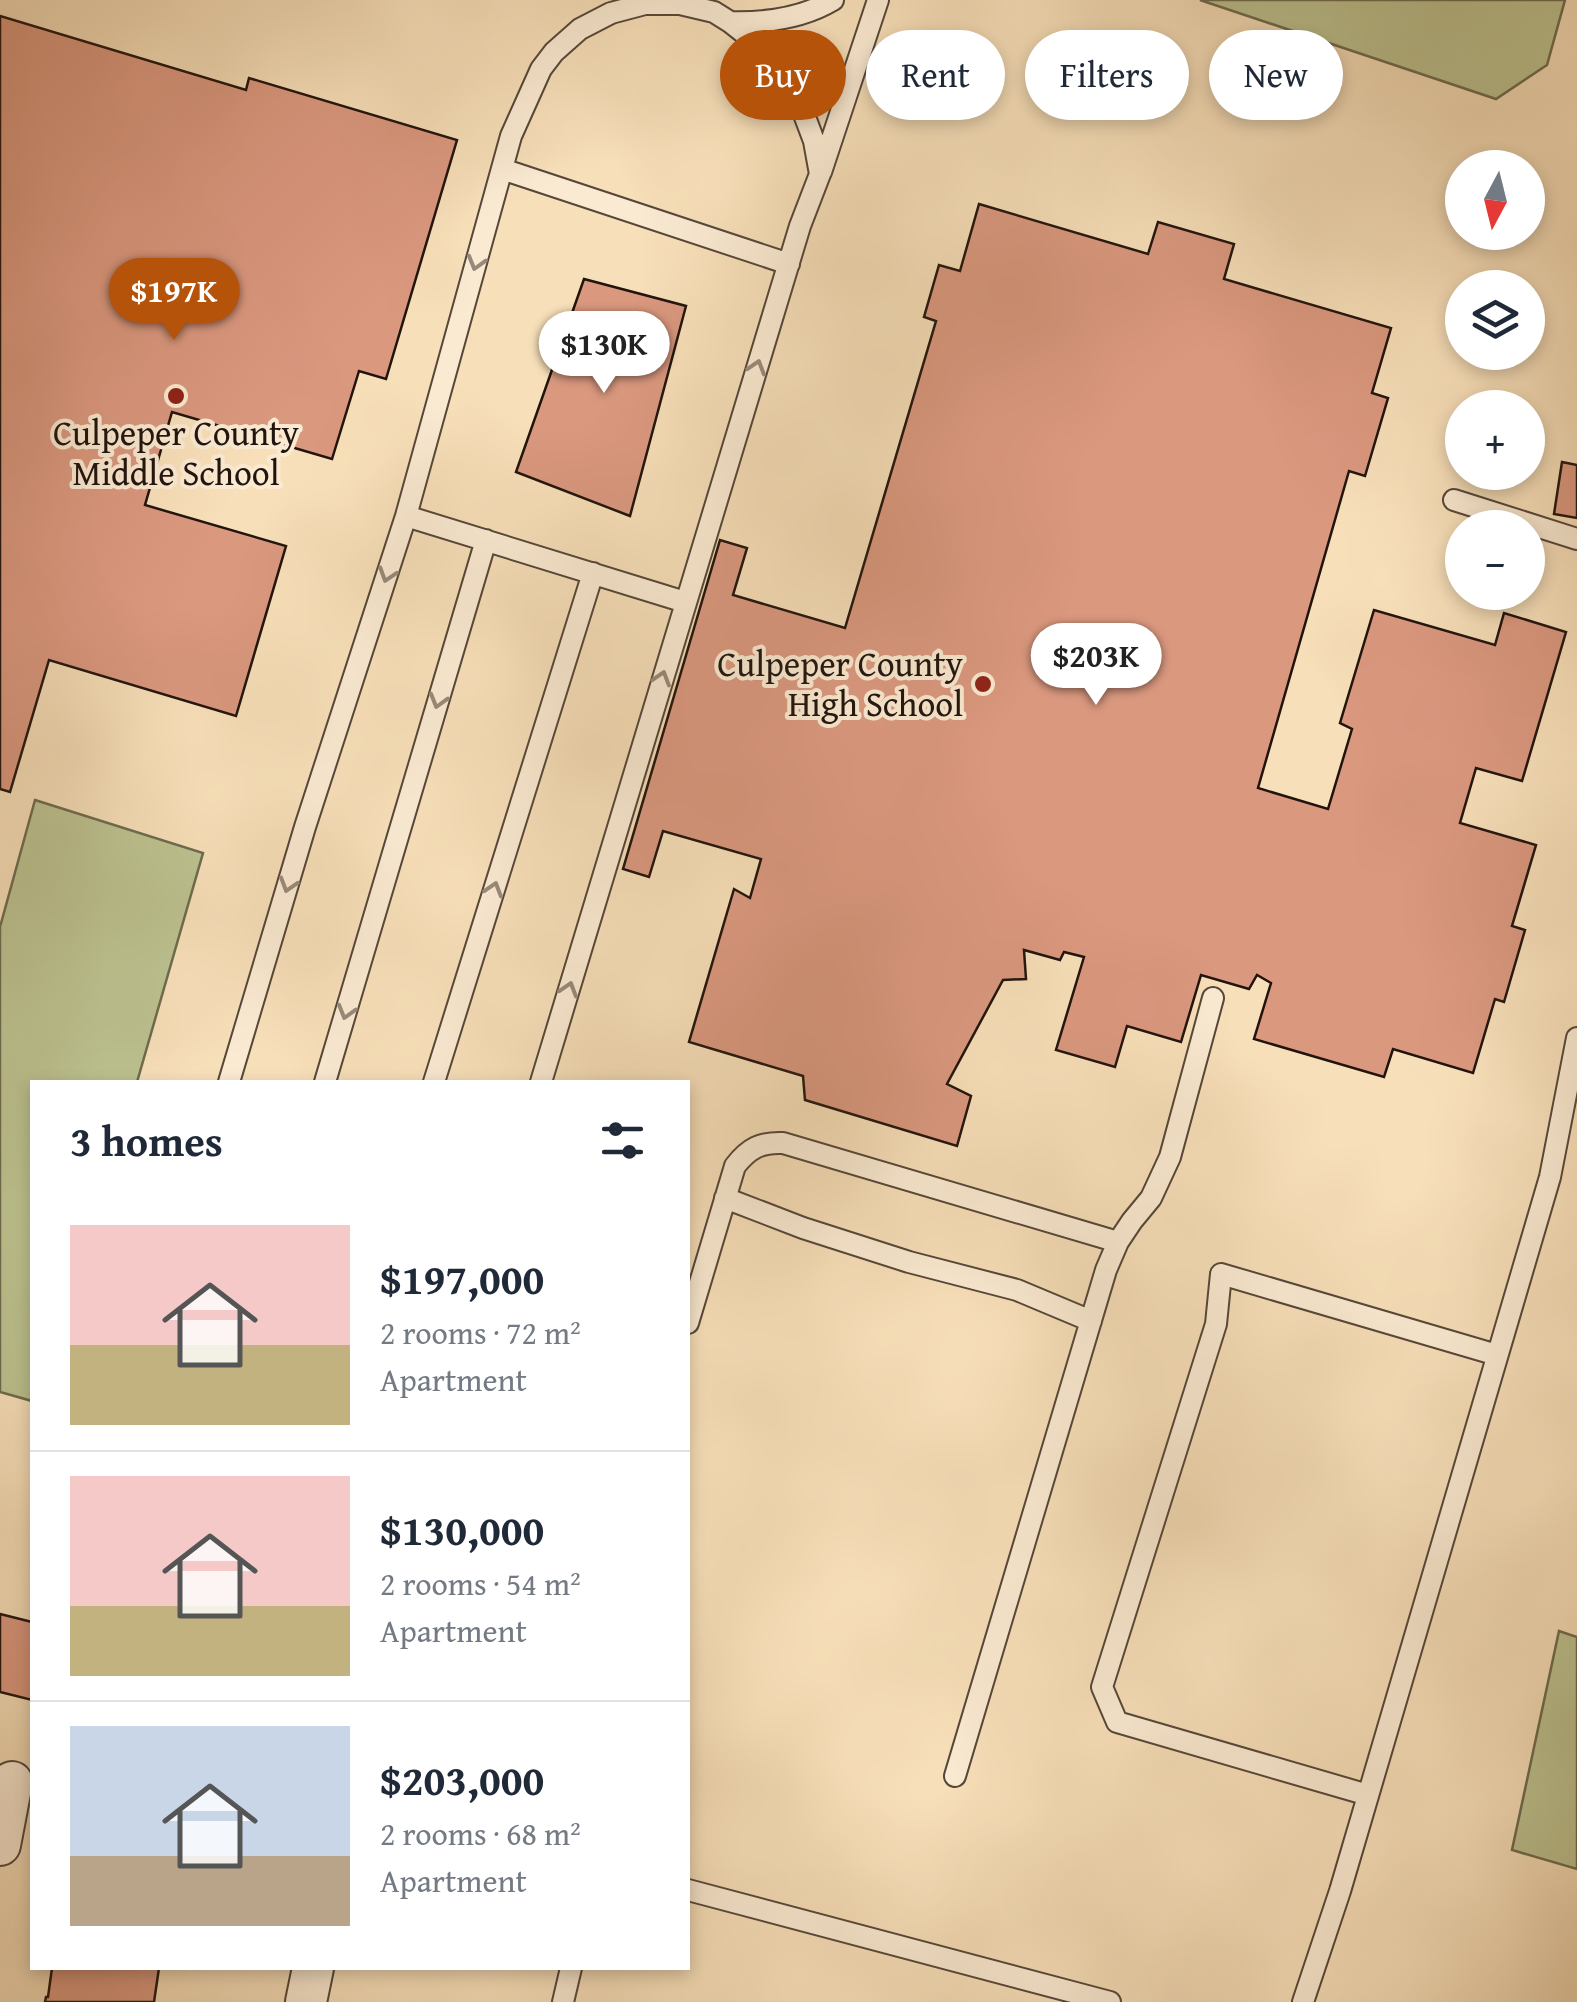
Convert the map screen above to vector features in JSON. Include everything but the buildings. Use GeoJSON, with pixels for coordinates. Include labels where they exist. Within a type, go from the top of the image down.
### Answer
{"type":"FeatureCollection","features":[{"type":"Feature","properties":{"kind":"street"},"geometry":{"type":"LineString","coordinates":[[0,1845],[15,1783]]}},
{"type":"Feature","properties":{"kind":"street"},"geometry":{"type":"LineString","coordinates":[[306,2002],[313,1970]]}},
{"type":"Feature","properties":{"kind":"lane"},"geometry":{"type":"LineString","coordinates":[[730,22],[788,18],[833,0]]}},
{"type":"Feature","properties":{"kind":"lane"},"geometry":{"type":"LineString","coordinates":[[542,1080],[800,226],[878,0]]}},
{"type":"Feature","properties":{"kind":"lane"},"geometry":{"type":"LineString","coordinates":[[230,1080],[406,516],[512,136],[541,69],[580,29],[611,13],[645,4],[680,4],[714,12],[754,41],[781,72],[814,140],[820,174]]}},
{"type":"Feature","properties":{"kind":"lane"},"geometry":{"type":"LineString","coordinates":[[502,169],[789,264]]}},
{"type":"Feature","properties":{"kind":"lane"},"geometry":{"type":"LineString","coordinates":[[1454,500],[1577,538]]}},
{"type":"Feature","properties":{"kind":"lane"},"geometry":{"type":"LineString","coordinates":[[406,516],[685,602]]}},
{"type":"Feature","properties":{"kind":"lane"},"geometry":{"type":"LineString","coordinates":[[327,1080],[486,540]]}},
{"type":"Feature","properties":{"kind":"lane"},"geometry":{"type":"LineString","coordinates":[[435,1080],[593,574]]}},
{"type":"Feature","properties":{"kind":"lane"},"geometry":{"type":"LineString","coordinates":[[955,1776],[1106,1270],[1118,1242],[1151,1198],[1170,1158],[1214,998]]}},
{"type":"Feature","properties":{"kind":"lane"},"geometry":{"type":"LineString","coordinates":[[1303,2002],[1340,1891],[1550,1177],[1577,1038]]}},
{"type":"Feature","properties":{"kind":"lane"},"geometry":{"type":"LineString","coordinates":[[690,1316],[735,1166],[747,1151],[764,1142],[783,1142],[1118,1242]]}},
{"type":"Feature","properties":{"kind":"lane"},"geometry":{"type":"LineString","coordinates":[[725,1198],[909,1262],[1017,1290],[1091,1321]]}},
{"type":"Feature","properties":{"kind":"lane"},"geometry":{"type":"LineString","coordinates":[[1368,1796],[1117,1722],[1102,1687],[1216,1324],[1221,1274],[1498,1355]]}},
{"type":"Feature","properties":{"kind":"lane"},"geometry":{"type":"LineString","coordinates":[[690,1891],[1110,2002]]}},
{"type":"Feature","properties":{"kind":"lane"},"geometry":{"type":"LineString","coordinates":[[563,2002],[571,1970]]}},
{"type":"Feature","properties":{"kind":"green space"},"geometry":{"type":"Polygon","coordinates":[[[1200,0],[1565,0],[1547,65],[1496,99],[1343,48],[1343,30],[1290,30],[1200,0]]]}},
{"type":"Feature","properties":{"kind":"green space"},"geometry":{"type":"Polygon","coordinates":[[[35,800],[203,853],[138,1080],[30,1080],[30,1400],[0,1392],[0,927],[35,800]]]}},
{"type":"Feature","properties":{"kind":"green space"},"geometry":{"type":"Polygon","coordinates":[[[1559,1631],[1577,1637],[1577,1869],[1512,1850],[1559,1631]]]}},
{"type":"Feature","properties":{"kind":"place","name":"Culpeper County Middle School"},"geometry":{"type":"Point","coordinates":[176,396]}},
{"type":"Feature","properties":{"kind":"place","name":"Culpeper County High School"},"geometry":{"type":"Point","coordinates":[983,684]}}]}
